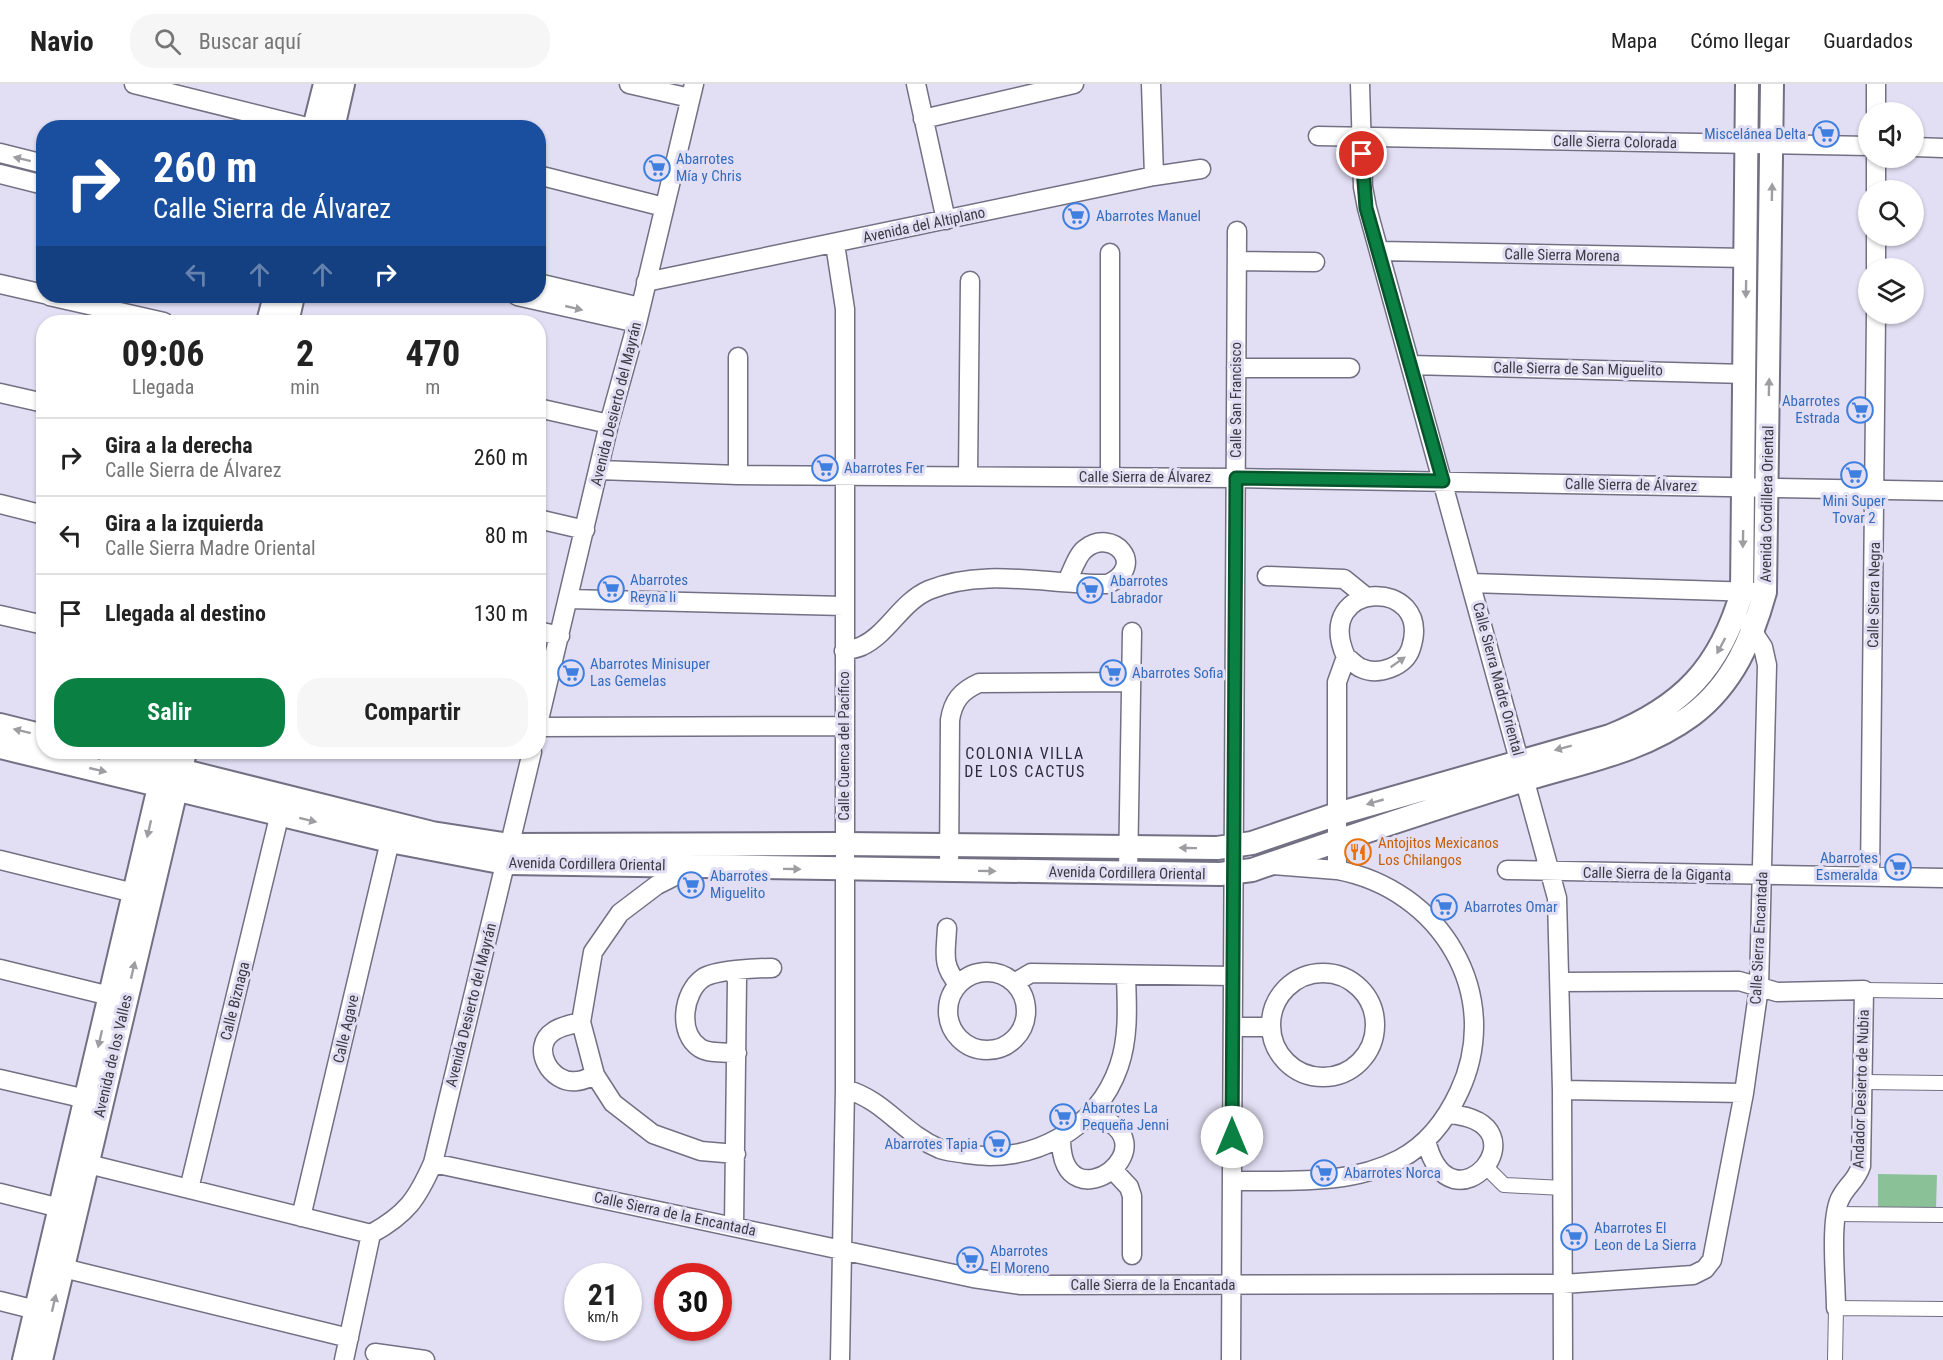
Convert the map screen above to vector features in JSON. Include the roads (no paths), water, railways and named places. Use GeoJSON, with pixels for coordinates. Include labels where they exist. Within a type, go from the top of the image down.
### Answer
{"type":"FeatureCollection","features":[{"type":"Feature","properties":{"kind":"street"},"geometry":{"type":"LineString","coordinates":[[134,84],[296,120]]}},
{"type":"Feature","properties":{"kind":"street"},"geometry":{"type":"LineString","coordinates":[[325,84],[328,120]]}},
{"type":"Feature","properties":{"kind":"street"},"geometry":{"type":"LineString","coordinates":[[330,120],[343,84]]}},
{"type":"Feature","properties":{"kind":"street"},"geometry":{"type":"LineString","coordinates":[[629,84],[692,91]]}},
{"type":"Feature","properties":{"kind":"street"},"geometry":{"type":"LineString","coordinates":[[916,84],[946,220]]}},
{"type":"Feature","properties":{"kind":"street"},"geometry":{"type":"LineString","coordinates":[[923,118],[1074,84]]}},
{"type":"Feature","properties":{"kind":"street"},"geometry":{"type":"LineString","coordinates":[[1151,84],[1154,176]]}},
{"type":"Feature","properties":{"kind":"street","name":"Calle Sierra Madre Oriental"},"geometry":{"type":"LineString","coordinates":[[1360,84],[1363,187],[1551,873],[1560,923],[1563,1360]]}},
{"type":"Feature","properties":{"kind":"street","name":"Avenida Cordillera Oriental"},"geometry":{"type":"LineString","coordinates":[[98,759],[172,768],[280,813],[390,841],[507,854],[693,867],[1233,874],[1337,842],[1610,736],[1644,722],[1670,705],[1696,683],[1719,651],[1739,601],[1745,374],[1748,84]]}},
{"type":"Feature","properties":{"kind":"street","name":"Avenida Cordillera Oriental"},"geometry":{"type":"LineString","coordinates":[[136,759],[507,854],[843,844],[1128,848],[1233,847],[1337,814],[1523,770],[1623,752],[1662,735],[1694,714],[1718,691],[1740,660],[1754,632],[1765,592],[1772,84]]}},
{"type":"Feature","properties":{"kind":"street"},"geometry":{"type":"LineString","coordinates":[[1876,84],[1876,102]]}},
{"type":"Feature","properties":{"kind":"street","name":"Avenida Desierto del Mayrán"},"geometry":{"type":"LineString","coordinates":[[546,693],[609,424],[692,91]]}},
{"type":"Feature","properties":{"kind":"street","name":"Calle Sierra Colorada"},"geometry":{"type":"LineString","coordinates":[[1318,136],[1858,146]]}},
{"type":"Feature","properties":{"kind":"street"},"geometry":{"type":"LineString","coordinates":[[1924,147],[1943,148]]}},
{"type":"Feature","properties":{"kind":"street"},"geometry":{"type":"LineString","coordinates":[[0,153],[36,162]]}},
{"type":"Feature","properties":{"kind":"street","name":"Avenida del Altiplano"},"geometry":{"type":"LineString","coordinates":[[646,282],[1154,176],[1201,169]]}},
{"type":"Feature","properties":{"kind":"street"},"geometry":{"type":"LineString","coordinates":[[0,174],[36,183]]}},
{"type":"Feature","properties":{"kind":"street"},"geometry":{"type":"LineString","coordinates":[[546,177],[664,207]]}},
{"type":"Feature","properties":{"kind":"street","name":"Calle San Francisco"},"geometry":{"type":"LineString","coordinates":[[1231,1360],[1237,231]]}},
{"type":"Feature","properties":{"kind":"street","name":"Calle Cuenca del Pacífico"},"geometry":{"type":"LineString","coordinates":[[835,244],[845,309],[843,476],[845,1089],[840,1249],[840,1360]]}},
{"type":"Feature","properties":{"kind":"street","name":"Calle Sierra Morena"},"geometry":{"type":"LineString","coordinates":[[1379,251],[1746,258]]}},
{"type":"Feature","properties":{"kind":"street"},"geometry":{"type":"LineString","coordinates":[[1110,253],[1110,477]]}},
{"type":"Feature","properties":{"kind":"street"},"geometry":{"type":"LineString","coordinates":[[1237,261],[1316,262]]}},
{"type":"Feature","properties":{"kind":"street"},"geometry":{"type":"LineString","coordinates":[[968,476],[970,281]]}},
{"type":"Feature","properties":{"kind":"street"},"geometry":{"type":"LineString","coordinates":[[0,284],[36,292]]}},
{"type":"Feature","properties":{"kind":"street"},"geometry":{"type":"LineString","coordinates":[[546,286],[638,315]]}},
{"type":"Feature","properties":{"kind":"street"},"geometry":{"type":"LineString","coordinates":[[546,301],[638,315]]}},
{"type":"Feature","properties":{"kind":"street"},"geometry":{"type":"LineString","coordinates":[[80,303],[133,315]]}},
{"type":"Feature","properties":{"kind":"street","name":"Calle Sierra Negra"},"geometry":{"type":"LineString","coordinates":[[1870,877],[1876,324]]}},
{"type":"Feature","properties":{"kind":"street"},"geometry":{"type":"LineString","coordinates":[[738,357],[738,475]]}},
{"type":"Feature","properties":{"kind":"street","name":"Calle Sierra de San Miguelito"},"geometry":{"type":"LineString","coordinates":[[1411,365],[1745,374]]}},
{"type":"Feature","properties":{"kind":"street"},"geometry":{"type":"LineString","coordinates":[[1236,368],[1350,368]]}},
{"type":"Feature","properties":{"kind":"street"},"geometry":{"type":"LineString","coordinates":[[0,393],[36,401]]}},
{"type":"Feature","properties":{"kind":"street"},"geometry":{"type":"LineString","coordinates":[[546,410],[609,424]]}},
{"type":"Feature","properties":{"kind":"street","name":"Calle Sierra de Álvarez"},"geometry":{"type":"LineString","coordinates":[[599,470],[738,475],[1236,478],[1943,491]]}},
{"type":"Feature","properties":{"kind":"street"},"geometry":{"type":"LineString","coordinates":[[0,504],[36,512]]}},
{"type":"Feature","properties":{"kind":"street"},"geometry":{"type":"LineString","coordinates":[[546,521],[585,530]]}},
{"type":"Feature","properties":{"kind":"street"},"geometry":{"type":"LineString","coordinates":[[1268,576],[1344,579],[1365,596]]}},
{"type":"Feature","properties":{"kind":"street"},"geometry":{"type":"LineString","coordinates":[[844,651],[862,646],[907,603],[927,591],[951,582],[977,579],[1067,581]]}},
{"type":"Feature","properties":{"kind":"street"},"geometry":{"type":"LineString","coordinates":[[1471,583],[1739,601],[1765,592]]}},
{"type":"Feature","properties":{"kind":"street"},"geometry":{"type":"LineString","coordinates":[[1383,595],[1400,602],[1412,617],[1415,635],[1413,644],[1410,652],[1397,666],[1379,671],[1361,668],[1346,657],[1339,640],[1340,621],[1349,606],[1365,596],[1383,595]]}},
{"type":"Feature","properties":{"kind":"street"},"geometry":{"type":"LineString","coordinates":[[569,599],[844,606]]}},
{"type":"Feature","properties":{"kind":"street","name":"Calle Sierra Encantada"},"geometry":{"type":"LineString","coordinates":[[1705,1269],[1712,1260],[1744,1093],[1759,987],[1767,664],[1763,647],[1739,601]]}},
{"type":"Feature","properties":{"kind":"street"},"geometry":{"type":"LineString","coordinates":[[0,615],[36,623]]}},
{"type":"Feature","properties":{"kind":"street"},"geometry":{"type":"LineString","coordinates":[[1128,873],[1132,632]]}},
{"type":"Feature","properties":{"kind":"street"},"geometry":{"type":"LineString","coordinates":[[546,633],[560,636]]}},
{"type":"Feature","properties":{"kind":"street"},"geometry":{"type":"LineString","coordinates":[[1337,870],[1336,681],[1346,657]]}},
{"type":"Feature","properties":{"kind":"street"},"geometry":{"type":"LineString","coordinates":[[949,871],[950,720],[952,708],[958,697],[979,683],[1131,682]]}},
{"type":"Feature","properties":{"kind":"street"},"geometry":{"type":"LineString","coordinates":[[0,725],[36,734]]}},
{"type":"Feature","properties":{"kind":"street"},"geometry":{"type":"LineString","coordinates":[[546,725],[844,726]]}},
{"type":"Feature","properties":{"kind":"street","name":"Avenida Cordillera Oriental"},"geometry":{"type":"LineString","coordinates":[[0,747],[36,751]]}},
{"type":"Feature","properties":{"kind":"street","name":"Avenida Desierto del Mayrán"},"geometry":{"type":"LineString","coordinates":[[371,1234],[405,1212],[420,1193],[433,1162],[530,759]]}},
{"type":"Feature","properties":{"kind":"street","name":"Avenida de los Valles"},"geometry":{"type":"LineString","coordinates":[[41,1360],[63,1268],[86,1099],[134,893],[172,768]]}},
{"type":"Feature","properties":{"kind":"street","name":"Avenida de los Valles"},"geometry":{"type":"LineString","coordinates":[[24,1360],[60,1208],[79,1162],[172,768]]}},
{"type":"Feature","properties":{"kind":"street","name":"Calle Biznaga"},"geometry":{"type":"LineString","coordinates":[[189,1189],[280,813]]}},
{"type":"Feature","properties":{"kind":"street","name":"Calle Agave"},"geometry":{"type":"LineString","coordinates":[[301,1217],[390,841]]}},
{"type":"Feature","properties":{"kind":"street"},"geometry":{"type":"LineString","coordinates":[[0,860],[134,893]]}},
{"type":"Feature","properties":{"kind":"street"},"geometry":{"type":"LineString","coordinates":[[1232,1182],[1340,1179],[1376,1171],[1403,1157],[1426,1140],[1449,1114],[1470,1068],[1475,1038],[1473,999],[1464,969],[1443,934],[1417,905],[1387,886],[1337,870],[1269,864]]}},
{"type":"Feature","properties":{"kind":"street"},"geometry":{"type":"LineString","coordinates":[[693,867],[657,885],[621,913],[600,942],[593,952],[581,1022],[595,1075],[613,1103],[652,1134],[700,1151],[736,1154]]}},
{"type":"Feature","properties":{"kind":"street","name":"Calle Sierra de la Giganta"},"geometry":{"type":"LineString","coordinates":[[1507,870],[1551,873],[1943,878]]}},
{"type":"Feature","properties":{"kind":"street"},"geometry":{"type":"LineString","coordinates":[[947,928],[945,964],[958,984]]}},
{"type":"Feature","properties":{"kind":"street"},"geometry":{"type":"LineString","coordinates":[[737,1053],[701,1048],[690,1038],[685,1027],[687,999],[693,988],[704,977],[724,971],[733,973],[750,968],[772,968]]}},
{"type":"Feature","properties":{"kind":"street"},"geometry":{"type":"LineString","coordinates":[[0,969],[110,996]]}},
{"type":"Feature","properties":{"kind":"street"},"geometry":{"type":"LineString","coordinates":[[986,972],[1001,975],[1014,983],[1023,996],[1026,1010],[1023,1025],[1015,1038],[1002,1047],[988,1050],[966,1044],[951,1027],[947,1012],[950,997],[958,984],[971,975],[986,972]]}},
{"type":"Feature","properties":{"kind":"street"},"geometry":{"type":"LineString","coordinates":[[733,973],[737,979],[734,1226]]}},
{"type":"Feature","properties":{"kind":"street"},"geometry":{"type":"LineString","coordinates":[[1014,983],[1031,973],[1233,976]]}},
{"type":"Feature","properties":{"kind":"street"},"geometry":{"type":"LineString","coordinates":[[1321,973],[1342,976],[1359,987],[1371,1004],[1376,1024],[1372,1044],[1361,1061],[1345,1073],[1324,1078],[1304,1074],[1287,1064],[1275,1047],[1270,1027],[1274,1007],[1285,989],[1301,978],[1321,973]]}},
{"type":"Feature","properties":{"kind":"street"},"geometry":{"type":"LineString","coordinates":[[845,1089],[864,1094],[879,1104],[909,1133],[942,1150],[975,1155],[1009,1156],[1040,1150],[1060,1138],[1089,1114],[1104,1096],[1119,1067],[1127,1027],[1126,976]]}},
{"type":"Feature","properties":{"kind":"street","name":"Andador Desierto de Nubia"},"geometry":{"type":"LineString","coordinates":[[1560,982],[1738,981],[1777,992],[1943,991]]}},
{"type":"Feature","properties":{"kind":"street","name":"Andador Desierto de Nubia"},"geometry":{"type":"LineString","coordinates":[[1834,1360],[1835,1214],[1841,1197],[1856,1179],[1861,1166],[1864,990]]}},
{"type":"Feature","properties":{"kind":"street"},"geometry":{"type":"LineString","coordinates":[[581,1022],[554,1030],[546,1040],[543,1052],[549,1071],[561,1079],[576,1082],[595,1075]]}},
{"type":"Feature","properties":{"kind":"street"},"geometry":{"type":"LineString","coordinates":[[1233,1027],[1270,1027]]}},
{"type":"Feature","properties":{"kind":"street"},"geometry":{"type":"LineString","coordinates":[[0,1078],[86,1099]]}},
{"type":"Feature","properties":{"kind":"street"},"geometry":{"type":"LineString","coordinates":[[1863,1082],[1943,1083]]}},
{"type":"Feature","properties":{"kind":"street"},"geometry":{"type":"LineString","coordinates":[[1562,1090],[1744,1093]]}},
{"type":"Feature","properties":{"kind":"street"},"geometry":{"type":"LineString","coordinates":[[1060,1138],[1060,1152],[1066,1165],[1076,1175],[1089,1179],[1102,1178],[1114,1171],[1122,1158],[1124,1142],[1118,1128],[1106,1119],[1089,1114]]}},
{"type":"Feature","properties":{"kind":"street"},"geometry":{"type":"LineString","coordinates":[[1426,1140],[1431,1158],[1438,1170],[1449,1178],[1470,1178],[1487,1168],[1493,1155],[1494,1141],[1488,1128],[1478,1119],[1449,1114]]}},
{"type":"Feature","properties":{"kind":"street"},"geometry":{"type":"LineString","coordinates":[[79,1162],[371,1234],[344,1360]]}},
{"type":"Feature","properties":{"kind":"street","name":"Calle Sierra de la Encantada"},"geometry":{"type":"LineString","coordinates":[[433,1162],[973,1278],[1021,1285],[1563,1284],[1693,1275],[1705,1269]]}},
{"type":"Feature","properties":{"kind":"street"},"geometry":{"type":"LineString","coordinates":[[1487,1168],[1504,1185],[1563,1188]]}},
{"type":"Feature","properties":{"kind":"street"},"geometry":{"type":"LineString","coordinates":[[1114,1171],[1129,1187],[1132,1196],[1132,1255]]}},
{"type":"Feature","properties":{"kind":"street"},"geometry":{"type":"LineString","coordinates":[[0,1193],[60,1208]]}},
{"type":"Feature","properties":{"kind":"street"},"geometry":{"type":"LineString","coordinates":[[1835,1214],[1943,1215]]}},
{"type":"Feature","properties":{"kind":"street"},"geometry":{"type":"LineString","coordinates":[[63,1268],[349,1338]]}},
{"type":"Feature","properties":{"kind":"street"},"geometry":{"type":"LineString","coordinates":[[0,1301],[36,1310]]}},
{"type":"Feature","properties":{"kind":"street"},"geometry":{"type":"LineString","coordinates":[[1836,1308],[1943,1309]]}},
{"type":"Feature","properties":{"kind":"street"},"geometry":{"type":"LineString","coordinates":[[375,1353],[423,1360]]}},
{"type":"Feature","properties":{"kind":"place","name":"Miscelánea Delta"},"geometry":{"type":"Point","coordinates":[1826,134]}},
{"type":"Feature","properties":{"kind":"place","name":"Abarrotes Mía y Chris"},"geometry":{"type":"Point","coordinates":[657,168]}},
{"type":"Feature","properties":{"kind":"place","name":"Abarrotes Manuel"},"geometry":{"type":"Point","coordinates":[1076,216]}},
{"type":"Feature","properties":{"kind":"place","name":"Abarrotes Estrada"},"geometry":{"type":"Point","coordinates":[1860,410]}},
{"type":"Feature","properties":{"kind":"place","name":"Abarrotes Fer"},"geometry":{"type":"Point","coordinates":[825,468]}},
{"type":"Feature","properties":{"kind":"place","name":"Mini Super Tovar 2"},"geometry":{"type":"Point","coordinates":[1854,475]}},
{"type":"Feature","properties":{"kind":"place","name":"Abarrotes Reyna Ii"},"geometry":{"type":"Point","coordinates":[611,589]}},
{"type":"Feature","properties":{"kind":"place","name":"Abarrotes Labrador"},"geometry":{"type":"Point","coordinates":[1090,590]}},
{"type":"Feature","properties":{"kind":"place","name":"Abarrotes Minisuper Las Gemelas"},"geometry":{"type":"Point","coordinates":[571,673]}},
{"type":"Feature","properties":{"kind":"place","name":"Abarrotes Sofia"},"geometry":{"type":"Point","coordinates":[1113,673]}},
{"type":"Feature","properties":{"kind":"place","name":"Antojitos Mexicanos Los Chilangos"},"geometry":{"type":"Point","coordinates":[1358,852]}},
{"type":"Feature","properties":{"kind":"place","name":"Abarrotes Esmeralda"},"geometry":{"type":"Point","coordinates":[1898,867]}},
{"type":"Feature","properties":{"kind":"place","name":"Abarrotes Miguelito"},"geometry":{"type":"Point","coordinates":[691,885]}},
{"type":"Feature","properties":{"kind":"place","name":"Abarrotes Omar"},"geometry":{"type":"Point","coordinates":[1444,907]}},
{"type":"Feature","properties":{"kind":"place","name":"Abarrotes La Pequeña Jenni"},"geometry":{"type":"Point","coordinates":[1063,1117]}},
{"type":"Feature","properties":{"kind":"place","name":"Abarrotes Tapia"},"geometry":{"type":"Point","coordinates":[997,1144]}},
{"type":"Feature","properties":{"kind":"place","name":"Abarrotes Norca"},"geometry":{"type":"Point","coordinates":[1324,1173]}},
{"type":"Feature","properties":{"kind":"place","name":"Abarrotes El Leon de La Sierra"},"geometry":{"type":"Point","coordinates":[1574,1237]}},
{"type":"Feature","properties":{"kind":"place","name":"Abarrotes El Moreno"},"geometry":{"type":"Point","coordinates":[970,1260]}},
{"type":"Feature","properties":{"kind":"district","name":"COLONIA VILLA DE LOS CACTUS"},"geometry":{"type":"Point","coordinates":[1025,762]}}]}
